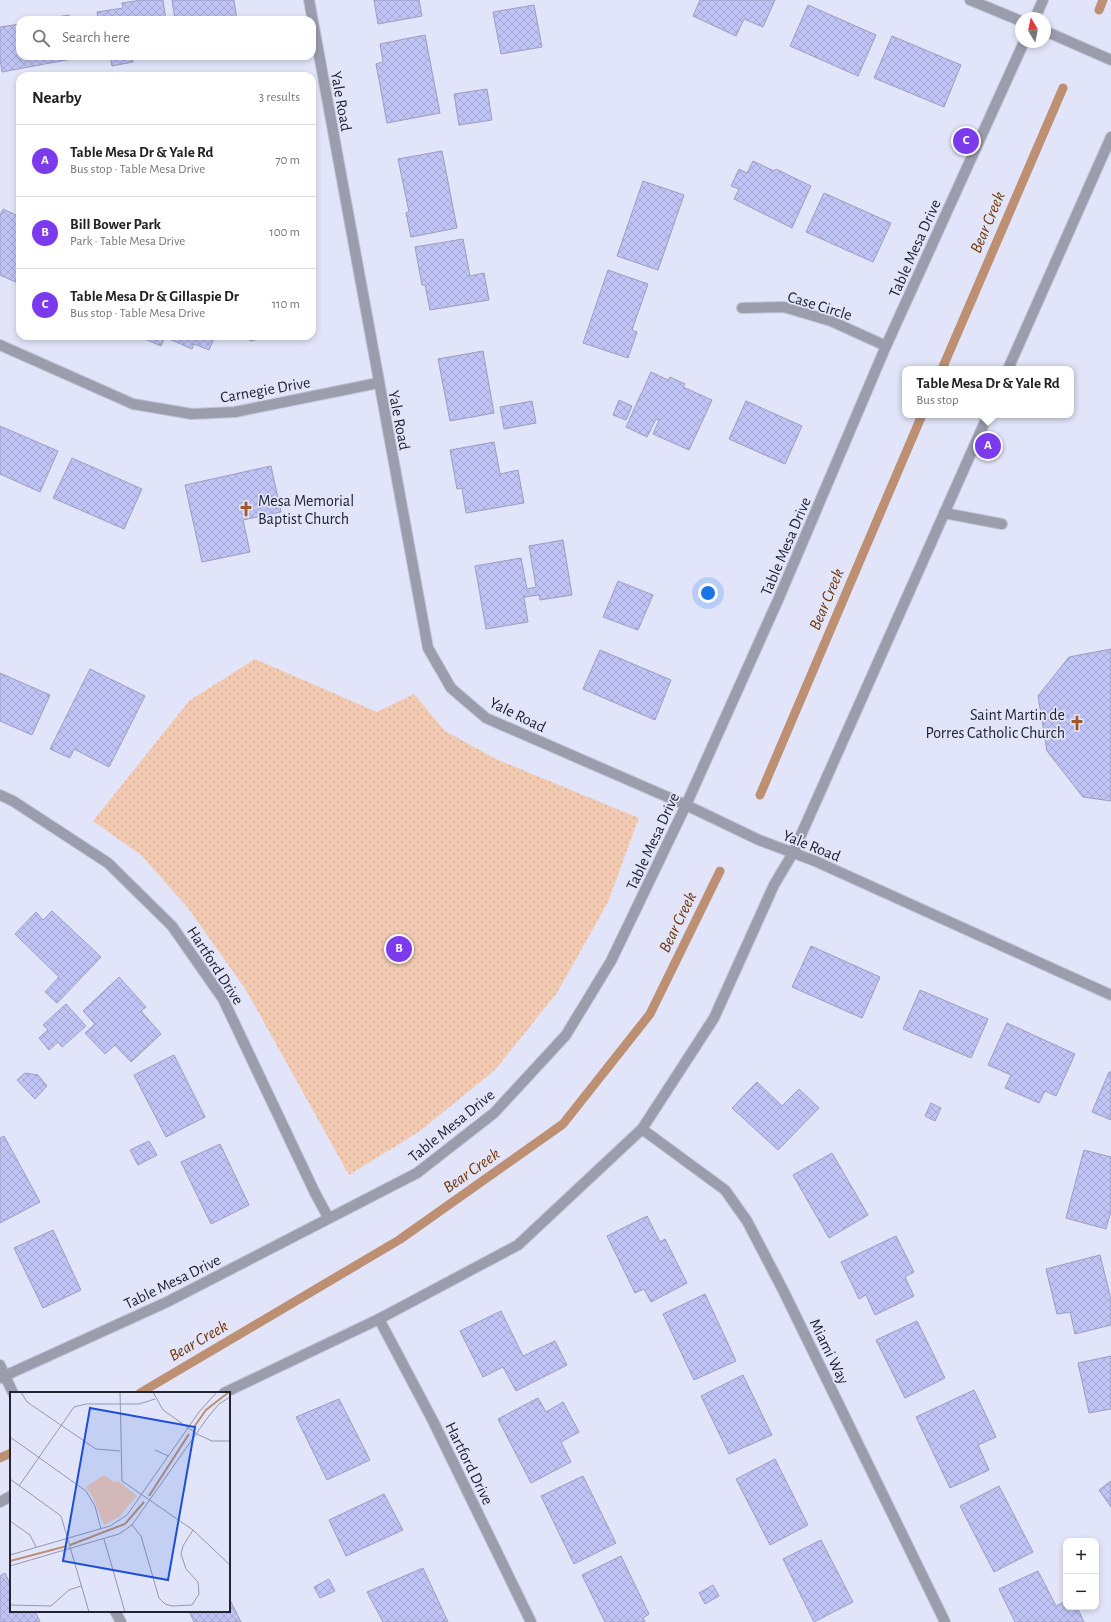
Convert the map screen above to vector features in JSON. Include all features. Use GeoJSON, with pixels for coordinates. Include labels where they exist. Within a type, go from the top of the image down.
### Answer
{"type":"FeatureCollection","features":[{"type":"Feature","properties":{"kind":"street","name":"Yale Road"},"geometry":{"type":"LineString","coordinates":[[309,0],[312,16]]}},
{"type":"Feature","properties":{"kind":"street"},"geometry":{"type":"LineString","coordinates":[[970,0],[1015,19]]}},
{"type":"Feature","properties":{"kind":"street"},"geometry":{"type":"LineString","coordinates":[[1038,12],[1043,0]]}},
{"type":"Feature","properties":{"kind":"street"},"geometry":{"type":"LineString","coordinates":[[1051,33],[1111,60]]}},
{"type":"Feature","properties":{"kind":"street","name":"Yale Road"},"geometry":{"type":"LineString","coordinates":[[316,39],[378,383],[428,648],[451,688],[486,718],[686,805],[759,840],[793,853],[1111,995]]}},
{"type":"Feature","properties":{"kind":"street","name":"Table Mesa Drive"},"geometry":{"type":"LineString","coordinates":[[3,1377],[167,1302],[328,1217],[417,1173],[494,1113],[566,1035],[611,960],[686,805],[778,600],[886,346],[1021,48]]}},
{"type":"Feature","properties":{"kind":"street"},"geometry":{"type":"LineString","coordinates":[[1009,366],[1111,137]]}},
{"type":"Feature","properties":{"kind":"street","name":"Case Circle"},"geometry":{"type":"LineString","coordinates":[[742,308],[784,307],[831,321],[886,346]]}},
{"type":"Feature","properties":{"kind":"street","name":"Carnegie Drive"},"geometry":{"type":"LineString","coordinates":[[0,345],[133,404],[192,414],[235,412],[378,383]]}},
{"type":"Feature","properties":{"kind":"street"},"geometry":{"type":"LineString","coordinates":[[226,1392],[379,1319],[518,1246],[642,1129],[714,1018],[774,885],[793,853],[987,418]]}},
{"type":"Feature","properties":{"kind":"street"},"geometry":{"type":"LineString","coordinates":[[944,513],[1002,524]]}},
{"type":"Feature","properties":{"kind":"street","name":"Hartford Drive"},"geometry":{"type":"LineString","coordinates":[[0,795],[13,801],[108,863],[172,926],[223,999],[315,1193],[328,1217]]}},
{"type":"Feature","properties":{"kind":"street","name":"Miami Way"},"geometry":{"type":"LineString","coordinates":[[642,1129],[725,1190],[746,1221],[784,1292],[945,1622]]}},
{"type":"Feature","properties":{"kind":"street","name":"Hartford Drive"},"geometry":{"type":"LineString","coordinates":[[379,1319],[422,1399],[531,1622]]}},
{"type":"Feature","properties":{"kind":"street"},"geometry":{"type":"LineString","coordinates":[[0,1365],[3,1377],[12,1392]]}},
{"type":"Feature","properties":{"kind":"street"},"geometry":{"type":"LineString","coordinates":[[0,1502],[10,1497]]}},
{"type":"Feature","properties":{"kind":"street"},"geometry":{"type":"LineString","coordinates":[[116,1612],[121,1622]]}},
{"type":"Feature","properties":{"kind":"shaded area"},"geometry":{"type":"Polygon","coordinates":[[[255,659],[377,712],[414,694],[445,731],[496,759],[639,818],[608,902],[557,993],[495,1070],[420,1131],[349,1175],[246,990],[188,908],[142,856],[93,821],[189,701],[255,659]]]}},
{"type":"Feature","properties":{"kind":"building"},"geometry":{"type":"Polygon","coordinates":[[[141,0],[163,0],[165,16],[98,16],[97,12],[123,8],[122,3],[141,0]]]}},
{"type":"Feature","properties":{"kind":"building"},"geometry":{"type":"Polygon","coordinates":[[[172,0],[234,0],[236,16],[174,16],[172,0]]]}},
{"type":"Feature","properties":{"kind":"building"},"geometry":{"type":"Polygon","coordinates":[[[374,0],[419,0],[422,16],[378,24],[374,0]]]}},
{"type":"Feature","properties":{"kind":"building"},"geometry":{"type":"Polygon","coordinates":[[[700,0],[775,0],[763,27],[744,19],[736,36],[693,16],[700,0]]]}},
{"type":"Feature","properties":{"kind":"building"},"geometry":{"type":"Polygon","coordinates":[[[534,5],[542,47],[501,54],[493,12],[534,5]]]}},
{"type":"Feature","properties":{"kind":"building"},"geometry":{"type":"Polygon","coordinates":[[[808,5],[876,35],[858,76],[790,46],[808,5]]]}},
{"type":"Feature","properties":{"kind":"building"},"geometry":{"type":"Polygon","coordinates":[[[16,25],[16,60],[66,60],[2,72],[0,59],[0,27],[16,25]]]}},
{"type":"Feature","properties":{"kind":"building"},"geometry":{"type":"Polygon","coordinates":[[[425,35],[440,113],[387,123],[376,64],[383,62],[380,44],[425,35]]]}},
{"type":"Feature","properties":{"kind":"building"},"geometry":{"type":"Polygon","coordinates":[[[892,36],[961,65],[944,107],[874,78],[892,36]]]}},
{"type":"Feature","properties":{"kind":"building"},"geometry":{"type":"Polygon","coordinates":[[[111,60],[133,60],[133,62],[112,66],[111,60]]]}},
{"type":"Feature","properties":{"kind":"building"},"geometry":{"type":"Polygon","coordinates":[[[487,89],[492,120],[459,125],[454,94],[487,89]]]}},
{"type":"Feature","properties":{"kind":"building"},"geometry":{"type":"Polygon","coordinates":[[[442,151],[457,228],[411,237],[406,213],[409,212],[398,159],[442,151]]]}},
{"type":"Feature","properties":{"kind":"building"},"geometry":{"type":"Polygon","coordinates":[[[753,161],[774,171],[776,169],[811,186],[792,228],[734,199],[739,189],[731,186],[739,169],[747,173],[753,161]]]}},
{"type":"Feature","properties":{"kind":"building"},"geometry":{"type":"Polygon","coordinates":[[[643,181],[684,195],[658,270],[617,256],[643,181]]]}},
{"type":"Feature","properties":{"kind":"building"},"geometry":{"type":"Polygon","coordinates":[[[824,193],[891,223],[873,262],[806,232],[824,193]]]}},
{"type":"Feature","properties":{"kind":"building"},"geometry":{"type":"Polygon","coordinates":[[[3,209],[16,215],[16,282],[0,275],[0,215],[3,209]]]}},
{"type":"Feature","properties":{"kind":"building"},"geometry":{"type":"Polygon","coordinates":[[[463,239],[470,276],[484,273],[489,300],[430,310],[425,285],[422,285],[415,247],[463,239]]]}},
{"type":"Feature","properties":{"kind":"building"},"geometry":{"type":"Polygon","coordinates":[[[608,270],[648,284],[632,330],[637,332],[628,358],[583,343],[608,270]]]}},
{"type":"Feature","properties":{"kind":"building"},"geometry":{"type":"Polygon","coordinates":[[[147,340],[164,340],[161,346],[147,340]]]}},
{"type":"Feature","properties":{"kind":"building"},"geometry":{"type":"Polygon","coordinates":[[[172,340],[213,340],[209,350],[194,344],[192,349],[172,340]]]}},
{"type":"Feature","properties":{"kind":"building"},"geometry":{"type":"Polygon","coordinates":[[[483,351],[494,413],[450,421],[438,359],[483,351]]]}},
{"type":"Feature","properties":{"kind":"building"},"geometry":{"type":"Polygon","coordinates":[[[651,372],[668,380],[670,377],[685,384],[683,387],[712,400],[689,450],[653,434],[659,420],[656,419],[647,437],[626,427],[651,372]]]}},
{"type":"Feature","properties":{"kind":"building"},"geometry":{"type":"Polygon","coordinates":[[[619,400],[632,406],[626,420],[613,415],[619,400]]]}},
{"type":"Feature","properties":{"kind":"building"},"geometry":{"type":"Polygon","coordinates":[[[532,401],[536,423],[504,429],[500,407],[532,401]]]}},
{"type":"Feature","properties":{"kind":"building"},"geometry":{"type":"Polygon","coordinates":[[[746,401],[802,426],[785,464],[729,439],[746,401]]]}},
{"type":"Feature","properties":{"kind":"building"},"geometry":{"type":"Polygon","coordinates":[[[0,426],[58,451],[40,492],[0,474],[0,426]]]}},
{"type":"Feature","properties":{"kind":"building"},"geometry":{"type":"Polygon","coordinates":[[[494,442],[500,474],[518,470],[524,503],[466,513],[462,488],[457,489],[450,450],[494,442]]]}},
{"type":"Feature","properties":{"kind":"building"},"geometry":{"type":"Polygon","coordinates":[[[72,458],[142,489],[124,529],[53,498],[72,458]]]}},
{"type":"Feature","properties":{"kind":"building"},"geometry":{"type":"Polygon","coordinates":[[[271,466],[281,512],[243,520],[250,552],[202,562],[185,485],[271,466]]]}},
{"type":"Feature","properties":{"kind":"building"},"geometry":{"type":"Polygon","coordinates":[[[563,540],[572,595],[540,600],[539,595],[524,597],[528,622],[486,629],[475,566],[521,558],[527,589],[536,587],[529,546],[563,540]]]}},
{"type":"Feature","properties":{"kind":"building"},"geometry":{"type":"Polygon","coordinates":[[[618,581],[653,595],[638,630],[603,617],[618,581]]]}},
{"type":"Feature","properties":{"kind":"building","name":"Saint Martin de Porres Catholic Church"},"geometry":{"type":"Polygon","coordinates":[[[1111,649],[1111,801],[1083,797],[1047,751],[1038,696],[1069,657],[1111,649]]]}},
{"type":"Feature","properties":{"kind":"building"},"geometry":{"type":"Polygon","coordinates":[[[600,650],[671,680],[655,720],[583,689],[600,650]]]}},
{"type":"Feature","properties":{"kind":"building"},"geometry":{"type":"Polygon","coordinates":[[[90,669],[145,696],[109,767],[74,749],[70,758],[50,749],[90,669]]]}},
{"type":"Feature","properties":{"kind":"building"},"geometry":{"type":"Polygon","coordinates":[[[0,673],[50,695],[32,735],[0,721],[0,673]]]}},
{"type":"Feature","properties":{"kind":"building"},"geometry":{"type":"Polygon","coordinates":[[[52,911],[101,957],[57,1003],[45,992],[59,977],[15,934],[36,912],[43,920],[52,911]]]}},
{"type":"Feature","properties":{"kind":"building"},"geometry":{"type":"Polygon","coordinates":[[[811,946],[880,977],[862,1018],[792,987],[811,946]]]}},
{"type":"Feature","properties":{"kind":"building"},"geometry":{"type":"Polygon","coordinates":[[[119,977],[146,1007],[141,1011],[161,1034],[131,1062],[115,1045],[105,1054],[85,1033],[95,1024],[83,1011],[119,977]]]}},
{"type":"Feature","properties":{"kind":"building"},"geometry":{"type":"Polygon","coordinates":[[[920,990],[988,1019],[971,1058],[903,1029],[920,990]]]}},
{"type":"Feature","properties":{"kind":"building"},"geometry":{"type":"Polygon","coordinates":[[[66,1004],[86,1026],[62,1047],[58,1042],[49,1050],[39,1038],[48,1030],[43,1025],[66,1004]]]}},
{"type":"Feature","properties":{"kind":"building"},"geometry":{"type":"Polygon","coordinates":[[[1007,1023],[1075,1054],[1056,1096],[1045,1091],[1039,1103],[1005,1088],[1011,1075],[988,1065],[1007,1023]]]}},
{"type":"Feature","properties":{"kind":"building"},"geometry":{"type":"Polygon","coordinates":[[[174,1055],[205,1117],[166,1137],[134,1075],[174,1055]]]}},
{"type":"Feature","properties":{"kind":"building"},"geometry":{"type":"Polygon","coordinates":[[[1109,1072],[1111,1072],[1111,1120],[1092,1112],[1109,1072]]]}},
{"type":"Feature","properties":{"kind":"building"},"geometry":{"type":"Polygon","coordinates":[[[25,1073],[38,1075],[47,1086],[35,1099],[17,1080],[25,1073]]]}},
{"type":"Feature","properties":{"kind":"building"},"geometry":{"type":"Polygon","coordinates":[[[757,1082],[782,1106],[799,1089],[819,1108],[778,1150],[732,1108],[757,1082]]]}},
{"type":"Feature","properties":{"kind":"building"},"geometry":{"type":"Polygon","coordinates":[[[931,1103],[941,1108],[935,1121],[925,1116],[931,1103]]]}},
{"type":"Feature","properties":{"kind":"building"},"geometry":{"type":"Polygon","coordinates":[[[4,1136],[40,1202],[0,1223],[0,1138],[4,1136]]]}},
{"type":"Feature","properties":{"kind":"building"},"geometry":{"type":"Polygon","coordinates":[[[149,1141],[157,1155],[138,1165],[130,1150],[149,1141]]]}},
{"type":"Feature","properties":{"kind":"building"},"geometry":{"type":"Polygon","coordinates":[[[220,1144],[249,1205],[211,1224],[181,1162],[220,1144]]]}},
{"type":"Feature","properties":{"kind":"building"},"geometry":{"type":"Polygon","coordinates":[[[1084,1150],[1111,1157],[1111,1211],[1106,1229],[1066,1218],[1084,1150]]]}},
{"type":"Feature","properties":{"kind":"building"},"geometry":{"type":"Polygon","coordinates":[[[832,1153],[868,1215],[829,1238],[793,1175],[832,1153]]]}},
{"type":"Feature","properties":{"kind":"building"},"geometry":{"type":"Polygon","coordinates":[[[647,1216],[660,1242],[665,1239],[687,1283],[651,1302],[644,1289],[635,1293],[607,1236],[647,1216]]]}},
{"type":"Feature","properties":{"kind":"building"},"geometry":{"type":"Polygon","coordinates":[[[53,1230],[81,1290],[43,1308],[14,1248],[53,1230]]]}},
{"type":"Feature","properties":{"kind":"building"},"geometry":{"type":"Polygon","coordinates":[[[896,1236],[914,1272],[905,1277],[914,1296],[875,1315],[866,1295],[859,1299],[841,1262],[896,1236]]]}},
{"type":"Feature","properties":{"kind":"building"},"geometry":{"type":"Polygon","coordinates":[[[1100,1255],[1111,1299],[1111,1325],[1075,1334],[1070,1312],[1057,1314],[1046,1269],[1100,1255]]]}},
{"type":"Feature","properties":{"kind":"building"},"geometry":{"type":"Polygon","coordinates":[[[705,1294],[736,1361],[694,1380],[663,1314],[705,1294]]]}},
{"type":"Feature","properties":{"kind":"building"},"geometry":{"type":"Polygon","coordinates":[[[501,1311],[523,1356],[555,1341],[567,1365],[516,1391],[503,1367],[483,1377],[460,1331],[501,1311]]]}},
{"type":"Feature","properties":{"kind":"building"},"geometry":{"type":"Polygon","coordinates":[[[917,1321],[945,1378],[905,1398],[876,1340],[917,1321]]]}},
{"type":"Feature","properties":{"kind":"building"},"geometry":{"type":"Polygon","coordinates":[[[1111,1356],[1111,1409],[1089,1413],[1078,1363],[1111,1356]]]}},
{"type":"Feature","properties":{"kind":"building"},"geometry":{"type":"Polygon","coordinates":[[[743,1375],[772,1435],[729,1454],[701,1396],[743,1375]]]}},
{"type":"Feature","properties":{"kind":"building"},"geometry":{"type":"Polygon","coordinates":[[[974,1390],[996,1437],[978,1445],[989,1470],[950,1488],[916,1417],[974,1390]]]}},
{"type":"Feature","properties":{"kind":"building"},"geometry":{"type":"Polygon","coordinates":[[[538,1398],[546,1412],[563,1402],[579,1432],[561,1442],[571,1462],[531,1483],[498,1419],[538,1398]]]}},
{"type":"Feature","properties":{"kind":"building"},"geometry":{"type":"Polygon","coordinates":[[[339,1399],[370,1460],[327,1480],[296,1417],[339,1399]]]}},
{"type":"Feature","properties":{"kind":"building"},"geometry":{"type":"Polygon","coordinates":[[[775,1459],[808,1525],[770,1545],[736,1479],[775,1459]]]}},
{"type":"Feature","properties":{"kind":"building"},"geometry":{"type":"Polygon","coordinates":[[[583,1476],[616,1543],[574,1564],[541,1496],[583,1476]]]}},
{"type":"Feature","properties":{"kind":"building"},"geometry":{"type":"Polygon","coordinates":[[[1111,1481],[1111,1507],[1099,1490],[1111,1481]]]}},
{"type":"Feature","properties":{"kind":"building"},"geometry":{"type":"Polygon","coordinates":[[[999,1486],[1033,1552],[994,1572],[960,1506],[999,1486]]]}},
{"type":"Feature","properties":{"kind":"building"},"geometry":{"type":"Polygon","coordinates":[[[384,1494],[403,1530],[346,1556],[329,1520],[384,1494]]]}},
{"type":"Feature","properties":{"kind":"building"},"geometry":{"type":"Polygon","coordinates":[[[821,1540],[853,1602],[814,1622],[783,1559],[821,1540]]]}},
{"type":"Feature","properties":{"kind":"building"},"geometry":{"type":"Polygon","coordinates":[[[621,1556],[649,1614],[643,1618],[645,1622],[605,1622],[582,1575],[621,1556]]]}},
{"type":"Feature","properties":{"kind":"building"},"geometry":{"type":"Polygon","coordinates":[[[423,1568],[448,1622],[383,1622],[367,1592],[423,1568]]]}},
{"type":"Feature","properties":{"kind":"building"},"geometry":{"type":"Polygon","coordinates":[[[1038,1571],[1056,1606],[1063,1602],[1063,1610],[1078,1610],[1084,1622],[1015,1622],[999,1589],[1038,1571]]]}},
{"type":"Feature","properties":{"kind":"building"},"geometry":{"type":"Polygon","coordinates":[[[5,1573],[10,1584],[10,1612],[35,1612],[40,1622],[0,1622],[0,1576],[5,1573]]]}},
{"type":"Feature","properties":{"kind":"building"},"geometry":{"type":"Polygon","coordinates":[[[329,1579],[335,1591],[320,1598],[314,1587],[329,1579]]]}},
{"type":"Feature","properties":{"kind":"building"},"geometry":{"type":"Polygon","coordinates":[[[713,1585],[719,1596],[705,1604],[699,1593],[713,1585]]]}},
{"type":"Feature","properties":{"kind":"building"},"geometry":{"type":"Polygon","coordinates":[[[230,1600],[241,1622],[194,1622],[189,1612],[230,1612],[230,1600]]]}},
{"type":"Feature","properties":{"kind":"waterway","name":"Bear Creek"},"geometry":{"type":"LineString","coordinates":[[1099,10],[1103,0]]}},
{"type":"Feature","properties":{"kind":"waterway","name":"Bear Creek"},"geometry":{"type":"LineString","coordinates":[[943,366],[1063,88]]}},
{"type":"Feature","properties":{"kind":"waterway","name":"Bear Creek"},"geometry":{"type":"LineString","coordinates":[[760,795],[921,418]]}},
{"type":"Feature","properties":{"kind":"waterway","name":"Bear Creek"},"geometry":{"type":"LineString","coordinates":[[142,1392],[399,1240],[563,1124],[650,1014],[720,871]]}},
{"type":"Feature","properties":{"kind":"waterway","name":"Bear Creek"},"geometry":{"type":"LineString","coordinates":[[0,1458],[10,1453]]}},
{"type":"Feature","properties":{"kind":"place","name":"Table Mesa Dr & Gillaspie Dr"},"geometry":{"type":"Point","coordinates":[966,141]}},
{"type":"Feature","properties":{"kind":"place","name":"Table Mesa Dr & Yale Rd"},"geometry":{"type":"Point","coordinates":[988,446]}},
{"type":"Feature","properties":{"kind":"place","name":"Mesa Memorial Baptist Church"},"geometry":{"type":"Point","coordinates":[246,509]}},
{"type":"Feature","properties":{"kind":"place","name":"Saint Martin de Porres Catholic Church"},"geometry":{"type":"Point","coordinates":[1077,723]}},
{"type":"Feature","properties":{"kind":"place","name":"Bill Bower Park"},"geometry":{"type":"Point","coordinates":[399,949]}}]}
